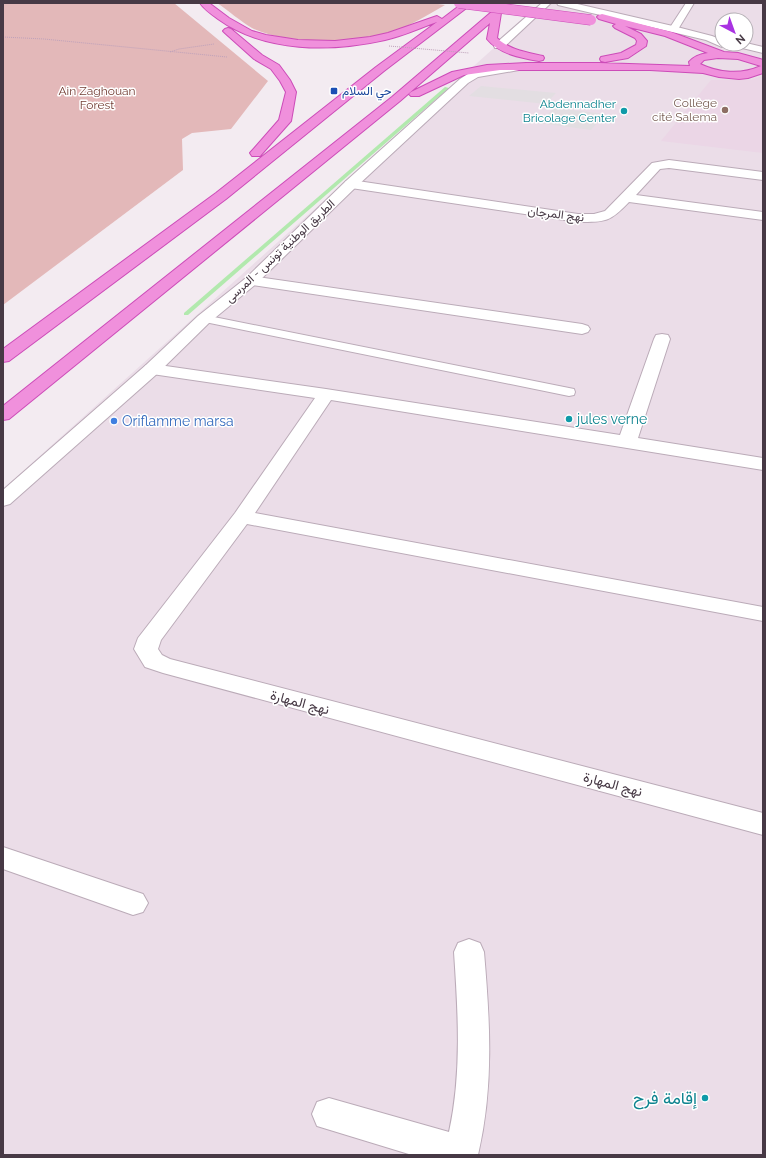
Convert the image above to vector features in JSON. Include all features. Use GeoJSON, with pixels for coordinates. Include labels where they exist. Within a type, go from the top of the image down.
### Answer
{"type":"FeatureCollection","features":[{"type":"Feature","properties":{"kind":"highway"},"geometry":{"type":"LineString","coordinates":[[200,6],[248,33],[266,38],[291,42],[331,43],[372,40],[400,33],[469,3]]}},
{"type":"Feature","properties":{"kind":"highway"},"geometry":{"type":"LineString","coordinates":[[3,415],[396,99],[498,8],[507,3]]}},
{"type":"Feature","properties":{"kind":"highway"},"geometry":{"type":"LineString","coordinates":[[200,6],[258,56],[275,67],[285,80],[290,92],[285,121],[274,135],[240,170],[222,196]]}},
{"type":"Feature","properties":{"kind":"highway"},"geometry":{"type":"LineString","coordinates":[[3,357],[222,196],[458,8],[591,20],[630,27],[659,37],[684,49],[698,58]]}},
{"type":"Feature","properties":{"kind":"highway"},"geometry":{"type":"LineString","coordinates":[[498,8],[492,39],[499,46],[525,55],[566,61],[608,59],[624,56],[641,46],[642,41],[638,36],[618,26]]}},
{"type":"Feature","properties":{"kind":"highway"},"geometry":{"type":"LineString","coordinates":[[498,8],[602,17],[668,34],[700,48],[748,58],[763,64]]}},
{"type":"Feature","properties":{"kind":"highway"},"geometry":{"type":"LineString","coordinates":[[702,70],[695,66],[694,62],[698,58],[731,55]]}},
{"type":"Feature","properties":{"kind":"highway"},"geometry":{"type":"LineString","coordinates":[[396,99],[408,97],[426,90],[443,79],[460,73],[505,66],[670,67],[741,75],[753,74],[763,69]]}},
{"type":"Feature","properties":{"kind":"street"},"geometry":{"type":"LineString","coordinates":[[499,46],[547,3]]}},
{"type":"Feature","properties":{"kind":"street"},"geometry":{"type":"LineString","coordinates":[[561,3],[674,29],[714,40]]}},
{"type":"Feature","properties":{"kind":"street"},"geometry":{"type":"LineString","coordinates":[[674,29],[690,3]]}},
{"type":"Feature","properties":{"kind":"street"},"geometry":{"type":"LineString","coordinates":[[739,52],[748,58],[763,59]]}},
{"type":"Feature","properties":{"kind":"street","name":"الطريق الوطنية تونس - المرسى"},"geometry":{"type":"LineString","coordinates":[[3,500],[152,369],[204,319],[251,281],[351,184],[470,77],[490,71],[535,66]]}},
{"type":"Feature","properties":{"kind":"street","name":"نهج المرجان"},"geometry":{"type":"LineString","coordinates":[[351,184],[578,218],[598,218],[610,214],[653,167],[661,164],[763,176]]}},
{"type":"Feature","properties":{"kind":"street"},"geometry":{"type":"LineString","coordinates":[[625,197],[763,216]]}},
{"type":"Feature","properties":{"kind":"street"},"geometry":{"type":"LineString","coordinates":[[251,281],[582,329]]}},
{"type":"Feature","properties":{"kind":"street"},"geometry":{"type":"LineString","coordinates":[[627,442],[662,339]]}},
{"type":"Feature","properties":{"kind":"street"},"geometry":{"type":"LineString","coordinates":[[152,369],[326,394],[763,464]]}},
{"type":"Feature","properties":{"kind":"street","name":"نهج المهارة"},"geometry":{"type":"LineString","coordinates":[[326,394],[242,517],[150,638],[146,649],[153,661],[170,667],[763,824]]}},
{"type":"Feature","properties":{"kind":"street"},"geometry":{"type":"LineString","coordinates":[[242,517],[763,614]]}},
{"type":"Feature","properties":{"kind":"street"},"geometry":{"type":"LineString","coordinates":[[3,858],[133,903]]}},
{"type":"Feature","properties":{"kind":"street"},"geometry":{"type":"LineString","coordinates":[[329,1114],[460,1154],[471,1105],[474,1022],[469,952]]}},
{"type":"Feature","properties":{"kind":"lane"},"geometry":{"type":"LineString","coordinates":[[204,319],[569,392]]}},
{"type":"Feature","properties":{"kind":"path"},"geometry":{"type":"LineString","coordinates":[[3,37],[44,39],[220,57],[258,56]]}},
{"type":"Feature","properties":{"kind":"path"},"geometry":{"type":"LineString","coordinates":[[389,46],[469,53]]}},
{"type":"Feature","properties":{"kind":"shaded area"},"geometry":{"type":"Polygon","coordinates":[[[544,3],[763,3],[763,1155],[3,1155],[3,489],[544,3]]]}},
{"type":"Feature","properties":{"kind":"shaded area","name":"Collège cité Salema"},"geometry":{"type":"Polygon","coordinates":[[[763,76],[763,153],[661,141],[711,80],[750,80],[763,76]]]}},
{"type":"Feature","properties":{"kind":"shaded area"},"geometry":{"type":"Polygon","coordinates":[[[481,86],[556,93],[546,104],[469,96],[481,86]]]}},
{"type":"Feature","properties":{"kind":"shaded area"},"geometry":{"type":"Polygon","coordinates":[[[554,108],[605,114],[591,130],[539,123],[554,108]]]}},
{"type":"Feature","properties":{"kind":"green space","name":"Ain Zaghouan Forest"},"geometry":{"type":"Polygon","coordinates":[[[3,3],[174,3],[268,81],[231,129],[192,133],[182,139],[183,170],[3,305],[3,3]]]}},
{"type":"Feature","properties":{"kind":"green space"},"geometry":{"type":"Polygon","coordinates":[[[217,3],[431,3],[445,5],[398,30],[376,36],[340,40],[302,40],[267,34],[252,28],[217,3]]]}},
{"type":"Feature","properties":{"kind":"waterway"},"geometry":{"type":"LineString","coordinates":[[186,314],[447,88]]}},
{"type":"Feature","properties":{"kind":"place","name":"حي السلام"},"geometry":{"type":"Point","coordinates":[334,91]}},
{"type":"Feature","properties":{"kind":"place","name":"Collège cité Salema"},"geometry":{"type":"Point","coordinates":[725,110]}},
{"type":"Feature","properties":{"kind":"place","name":"Abdennadher Bricolage Center"},"geometry":{"type":"Point","coordinates":[624,111]}},
{"type":"Feature","properties":{"kind":"place","name":"jules verne"},"geometry":{"type":"Point","coordinates":[569,419]}},
{"type":"Feature","properties":{"kind":"place","name":"Oriflamme marsa"},"geometry":{"type":"Point","coordinates":[114,421]}},
{"type":"Feature","properties":{"kind":"place","name":"إقامة فرح"},"geometry":{"type":"Point","coordinates":[705,1098]}}]}
